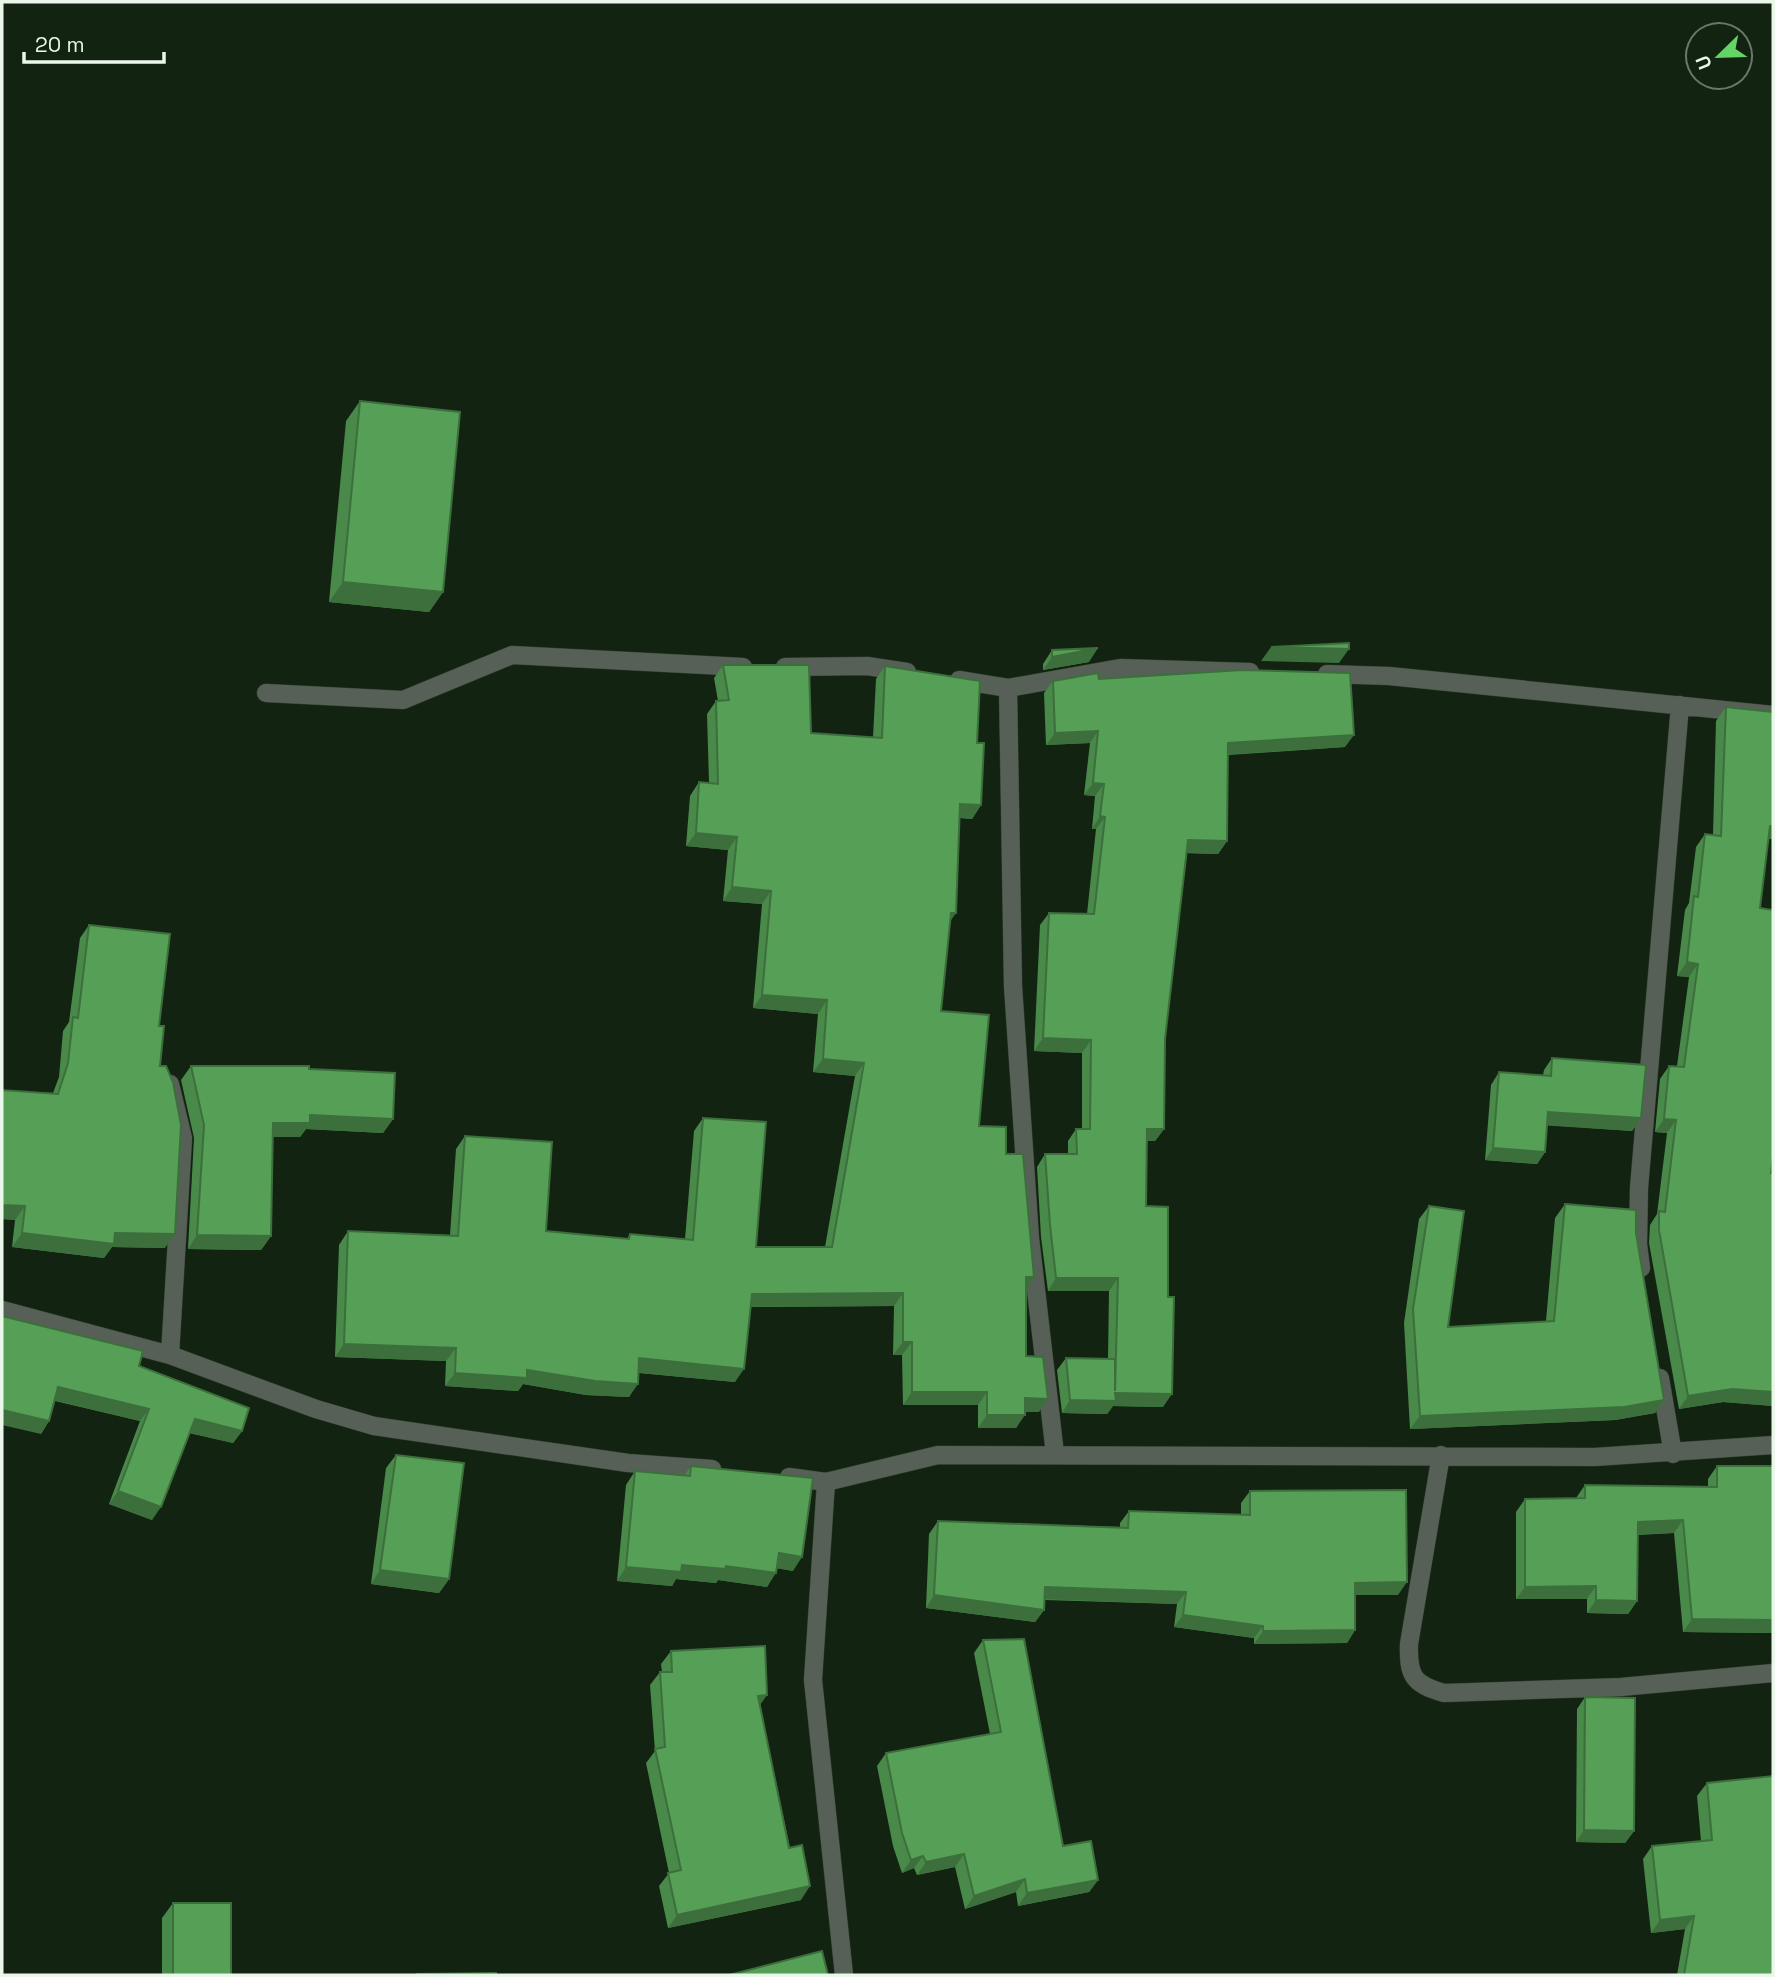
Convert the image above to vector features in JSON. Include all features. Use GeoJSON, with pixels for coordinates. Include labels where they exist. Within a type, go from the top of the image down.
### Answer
{"type":"FeatureCollection","features":[{"type":"Feature","properties":{"kind":"street"},"geometry":{"type":"LineString","coordinates":[[266,693],[403,700],[512,655],[705,667],[867,666],[1007,688],[1120,668],[1268,673]]}},
{"type":"Feature","properties":{"kind":"street"},"geometry":{"type":"LineString","coordinates":[[1308,674],[1389,676],[1773,715]]}},
{"type":"Feature","properties":{"kind":"street"},"geometry":{"type":"LineString","coordinates":[[1007,688],[1013,986],[1030,1238],[1055,1454]]}},
{"type":"Feature","properties":{"kind":"street"},"geometry":{"type":"LineString","coordinates":[[1643,1286],[1638,1244],[1639,1188],[1681,705]]}},
{"type":"Feature","properties":{"kind":"street"},"geometry":{"type":"LineString","coordinates":[[163,1067],[174,1092],[183,1138],[170,1355]]}},
{"type":"Feature","properties":{"kind":"street"},"geometry":{"type":"LineString","coordinates":[[2,1310],[170,1355],[374,1426],[628,1463],[723,1470]]}},
{"type":"Feature","properties":{"kind":"street"},"geometry":{"type":"LineString","coordinates":[[1657,1364],[1673,1454]]}},
{"type":"Feature","properties":{"kind":"street"},"geometry":{"type":"LineString","coordinates":[[775,1476],[826,1482],[938,1455],[1595,1457],[1673,1454],[1773,1445]]}},
{"type":"Feature","properties":{"kind":"street"},"geometry":{"type":"LineString","coordinates":[[1441,1455],[1409,1644],[1408,1667],[1422,1686],[1444,1693],[1620,1688],[1773,1673]]}},
{"type":"Feature","properties":{"kind":"street"},"geometry":{"type":"LineString","coordinates":[[826,1482],[813,1680],[844,1975]]}},
{"type":"Feature","properties":{"kind":"building"},"geometry":{"type":"Polygon","coordinates":[[[360,401],[460,412],[443,592],[343,582],[360,401]]]}},
{"type":"Feature","properties":{"kind":"building"},"geometry":{"type":"Polygon","coordinates":[[[1349,643],[1349,649],[1271,647],[1349,643]]]}},
{"type":"Feature","properties":{"kind":"building"},"geometry":{"type":"Polygon","coordinates":[[[1098,648],[1052,657],[1052,650],[1098,648]]]}},
{"type":"Feature","properties":{"kind":"building"},"geometry":{"type":"Polygon","coordinates":[[[723,665],[809,665],[811,733],[882,738],[885,666],[980,681],[977,743],[984,743],[981,805],[960,804],[956,913],[951,913],[941,1011],[989,1015],[979,1126],[1006,1127],[1006,1154],[1023,1154],[1034,1277],[1026,1277],[1026,1356],[1043,1357],[1048,1399],[1025,1398],[1025,1415],[987,1415],[987,1392],[912,1392],[912,1342],[903,1342],[903,1293],[752,1294],[744,1369],[639,1358],[638,1384],[595,1381],[527,1370],[527,1378],[455,1373],[456,1348],[344,1344],[348,1231],[458,1236],[465,1136],[552,1142],[546,1231],[629,1239],[630,1234],[693,1240],[703,1118],[766,1122],[756,1247],[832,1247],[864,1063],[823,1059],[827,1000],[762,995],[771,891],[732,887],[737,837],[696,833],[699,782],[718,784],[716,701],[729,700],[723,665]]]}},
{"type":"Feature","properties":{"kind":"building"},"geometry":{"type":"Polygon","coordinates":[[[1242,670],[1350,673],[1354,735],[1228,743],[1227,841],[1188,840],[1165,1039],[1164,1129],[1147,1129],[1146,1206],[1168,1207],[1168,1297],[1174,1297],[1172,1394],[1115,1393],[1116,1401],[1070,1400],[1066,1358],[1115,1359],[1115,1391],[1118,1278],[1056,1278],[1050,1225],[1045,1154],[1077,1154],[1076,1129],[1090,1129],[1091,1040],[1043,1038],[1049,913],[1094,914],[1105,817],[1100,816],[1104,784],[1093,783],[1098,731],[1055,733],[1053,681],[1098,673],[1099,679],[1242,670]]]}},
{"type":"Feature","properties":{"kind":"building"},"geometry":{"type":"Polygon","coordinates":[[[1726,707],[1773,712],[1773,826],[1770,826],[1760,908],[1773,910],[1773,1392],[1732,1389],[1688,1396],[1659,1230],[1659,1211],[1665,1212],[1676,1120],[1664,1119],[1669,1066],[1684,1067],[1698,964],[1687,962],[1694,896],[1698,897],[1705,834],[1721,836],[1726,707]]]}},
{"type":"Feature","properties":{"kind":"building"},"geometry":{"type":"Polygon","coordinates":[[[89,925],[170,934],[159,1026],[164,1026],[160,1066],[166,1066],[173,1082],[181,1125],[175,1234],[115,1233],[114,1244],[22,1233],[25,1206],[2,1205],[2,1090],[58,1094],[68,1063],[73,1017],[78,1018],[89,925]]]}},
{"type":"Feature","properties":{"kind":"building"},"geometry":{"type":"Polygon","coordinates":[[[1552,1058],[1646,1065],[1641,1118],[1548,1112],[1545,1152],[1493,1148],[1499,1072],[1551,1076],[1552,1058]]]}},
{"type":"Feature","properties":{"kind":"building"},"geometry":{"type":"Polygon","coordinates":[[[191,1066],[309,1066],[309,1069],[395,1073],[393,1119],[310,1115],[310,1123],[273,1123],[271,1236],[197,1235],[204,1125],[191,1066]]]}},
{"type":"Feature","properties":{"kind":"building"},"geometry":{"type":"Polygon","coordinates":[[[1565,1204],[1636,1210],[1636,1233],[1664,1400],[1624,1407],[1420,1416],[1413,1309],[1429,1206],[1464,1211],[1448,1327],[1554,1321],[1565,1204]]]}},
{"type":"Feature","properties":{"kind":"building"},"geometry":{"type":"Polygon","coordinates":[[[2,1316],[143,1351],[139,1366],[249,1408],[242,1431],[195,1419],[161,1507],[118,1491],[149,1409],[58,1387],[49,1421],[2,1410],[2,1316]]]}},
{"type":"Feature","properties":{"kind":"building"},"geometry":{"type":"Polygon","coordinates":[[[396,1455],[464,1463],[449,1579],[380,1570],[396,1455]]]}},
{"type":"Feature","properties":{"kind":"building"},"geometry":{"type":"Polygon","coordinates":[[[691,1466],[813,1478],[802,1557],[779,1553],[776,1573],[726,1566],[725,1569],[682,1565],[681,1572],[626,1567],[635,1471],[690,1476],[691,1466]]]}},
{"type":"Feature","properties":{"kind":"building"},"geometry":{"type":"Polygon","coordinates":[[[1717,1466],[1773,1466],[1773,1620],[1692,1619],[1683,1520],[1638,1522],[1637,1601],[1596,1600],[1596,1586],[1525,1587],[1525,1499],[1585,1498],[1585,1485],[1717,1487],[1717,1466]]]}},
{"type":"Feature","properties":{"kind":"building"},"geometry":{"type":"Polygon","coordinates":[[[1406,1490],[1407,1582],[1355,1583],[1355,1630],[1263,1631],[1263,1626],[1183,1615],[1186,1592],[1045,1587],[1044,1610],[934,1595],[938,1521],[1128,1528],[1129,1511],[1250,1515],[1250,1491],[1406,1490]]]}},
{"type":"Feature","properties":{"kind":"building"},"geometry":{"type":"Polygon","coordinates":[[[1024,1639],[1063,1846],[1091,1841],[1098,1880],[1027,1893],[1025,1879],[974,1896],[964,1854],[926,1862],[923,1856],[911,1860],[902,1833],[886,1753],[1001,1732],[983,1640],[1024,1639]]]}},
{"type":"Feature","properties":{"kind":"building"},"geometry":{"type":"Polygon","coordinates":[[[765,1646],[767,1695],[758,1696],[789,1848],[802,1845],[810,1886],[677,1915],[668,1873],[681,1870],[655,1749],[665,1747],[660,1672],[672,1672],[671,1651],[765,1646]]]}},
{"type":"Feature","properties":{"kind":"building"},"geometry":{"type":"Polygon","coordinates":[[[1585,1697],[1635,1698],[1634,1831],[1584,1830],[1585,1697]]]}},
{"type":"Feature","properties":{"kind":"building"},"geometry":{"type":"Polygon","coordinates":[[[1773,1776],[1773,1975],[1684,1975],[1694,1916],[1660,1920],[1652,1846],[1712,1840],[1707,1783],[1773,1776]]]}},
{"type":"Feature","properties":{"kind":"building"},"geometry":{"type":"Polygon","coordinates":[[[173,1903],[231,1903],[231,1975],[173,1975],[173,1903]]]}},
{"type":"Feature","properties":{"kind":"building"},"geometry":{"type":"Polygon","coordinates":[[[822,1951],[828,1975],[729,1975],[822,1951]]]}},
{"type":"Feature","properties":{"kind":"building"},"geometry":{"type":"Polygon","coordinates":[[[496,1973],[496,1975],[416,1974],[496,1973]]]}}]}
